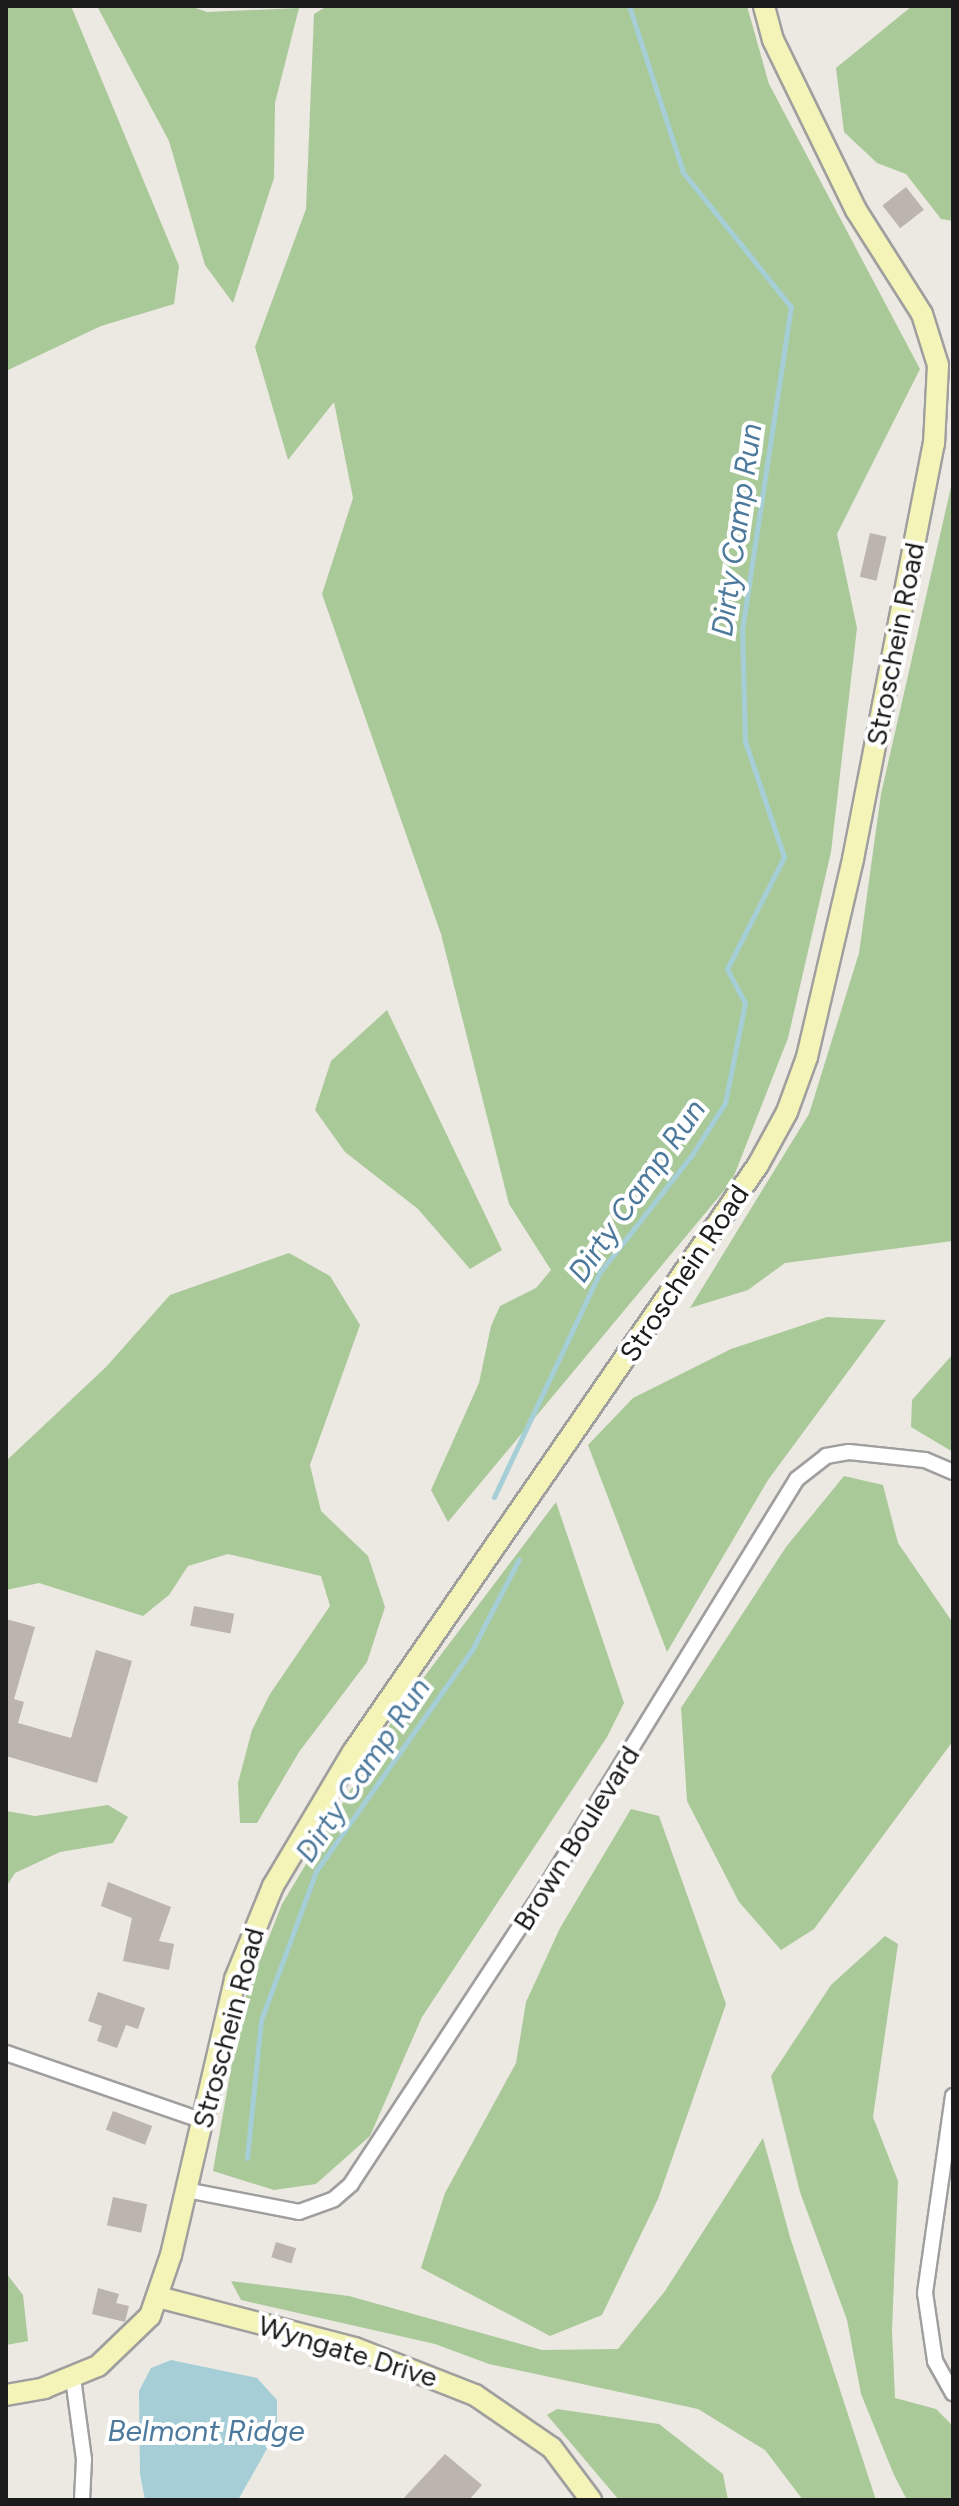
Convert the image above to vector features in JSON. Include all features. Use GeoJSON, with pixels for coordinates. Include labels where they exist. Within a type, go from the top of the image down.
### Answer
{"type":"FeatureCollection","features":[{"type":"Feature","properties":{"kind":"street","name":"Stroschein Road"},"geometry":{"type":"LineString","coordinates":[[6,2395],[73,2378],[131,2340],[158,2297],[240,1965],[288,1857],[437,1629],[758,1165],[798,1084],[816,1026],[934,444],[938,365],[922,314],[856,210],[773,40],[764,6]]}},
{"type":"Feature","properties":{"kind":"street","name":"Brown Boulevard"},"geometry":{"type":"LineString","coordinates":[[186,2190],[299,2212],[334,2199],[351,2184],[541,1895],[797,1479],[826,1456],[849,1452],[925,1460],[953,1472]]}},
{"type":"Feature","properties":{"kind":"street"},"geometry":{"type":"LineString","coordinates":[[6,2053],[201,2120]]}},
{"type":"Feature","properties":{"kind":"street"},"geometry":{"type":"LineString","coordinates":[[952,2392],[935,2361],[925,2293],[953,2096]]}},
{"type":"Feature","properties":{"kind":"street","name":"Wyngate Drive"},"geometry":{"type":"LineString","coordinates":[[158,2297],[355,2348],[475,2395],[552,2448],[591,2500]]}},
{"type":"Feature","properties":{"kind":"street"},"geometry":{"type":"LineString","coordinates":[[73,2378],[84,2459],[82,2500]]}},
{"type":"Feature","properties":{"kind":"green space"},"geometry":{"type":"Polygon","coordinates":[[[6,6],[71,6],[179,266],[174,304],[101,326],[6,371],[6,6]]]}},
{"type":"Feature","properties":{"kind":"green space"},"geometry":{"type":"Polygon","coordinates":[[[97,6],[190,6],[207,12],[299,8],[275,103],[274,178],[233,303],[205,265],[169,141],[97,6]]]}},
{"type":"Feature","properties":{"kind":"green space"},"geometry":{"type":"Polygon","coordinates":[[[327,6],[747,6],[769,84],[920,369],[837,534],[857,628],[831,852],[788,1038],[732,1181],[448,1522],[431,1490],[479,1383],[491,1326],[500,1306],[536,1288],[551,1270],[509,1204],[441,934],[322,594],[353,498],[334,402],[288,460],[255,347],[306,209],[314,14],[327,6]]]}},
{"type":"Feature","properties":{"kind":"green space"},"geometry":{"type":"Polygon","coordinates":[[[912,6],[953,6],[953,221],[941,219],[906,174],[877,163],[844,132],[836,68],[912,6]]]}},
{"type":"Feature","properties":{"kind":"green space"},"geometry":{"type":"Polygon","coordinates":[[[953,478],[953,1241],[785,1263],[748,1290],[690,1308],[809,1114],[859,953],[881,794],[953,478]]]}},
{"type":"Feature","properties":{"kind":"green space"},"geometry":{"type":"Polygon","coordinates":[[[387,1010],[502,1250],[470,1269],[418,1209],[345,1152],[315,1110],[331,1061],[387,1010]]]}},
{"type":"Feature","properties":{"kind":"green space"},"geometry":{"type":"Polygon","coordinates":[[[289,1253],[330,1276],[360,1325],[310,1465],[321,1511],[368,1556],[385,1607],[367,1662],[299,1752],[257,1823],[240,1823],[238,1783],[252,1730],[270,1694],[330,1606],[321,1576],[228,1554],[188,1566],[169,1595],[143,1616],[39,1583],[6,1590],[6,1461],[106,1367],[170,1295],[289,1253]]]}},
{"type":"Feature","properties":{"kind":"green space"},"geometry":{"type":"Polygon","coordinates":[[[827,1317],[886,1320],[768,1480],[667,1652],[588,1445],[633,1398],[731,1349],[827,1317]]]}},
{"type":"Feature","properties":{"kind":"green space"},"geometry":{"type":"Polygon","coordinates":[[[953,1354],[953,1452],[911,1427],[912,1400],[953,1354]]]}},
{"type":"Feature","properties":{"kind":"green space"},"geometry":{"type":"Polygon","coordinates":[[[844,1476],[883,1485],[898,1543],[953,1623],[953,1741],[814,1929],[781,1950],[739,1902],[687,1801],[681,1708],[786,1547],[844,1476]]]}},
{"type":"Feature","properties":{"kind":"green space"},"geometry":{"type":"Polygon","coordinates":[[[556,1502],[624,1703],[607,1737],[422,2017],[370,2136],[316,2184],[274,2190],[213,2171],[242,2006],[282,1904],[397,1713],[556,1502]]]}},
{"type":"Feature","properties":{"kind":"green space"},"geometry":{"type":"Polygon","coordinates":[[[108,1805],[128,1817],[113,1843],[60,1852],[15,1873],[6,1887],[6,1811],[35,1816],[108,1805]]]}},
{"type":"Feature","properties":{"kind":"green space"},"geometry":{"type":"Polygon","coordinates":[[[631,1809],[659,1816],[726,2004],[658,2199],[602,2315],[550,2336],[421,2268],[445,2193],[516,2063],[526,2002],[560,1928],[631,1809]]]}},
{"type":"Feature","properties":{"kind":"green space"},"geometry":{"type":"Polygon","coordinates":[[[885,1936],[898,1944],[873,2117],[898,2181],[892,2330],[895,2398],[936,2409],[953,2426],[953,2500],[907,2500],[894,2475],[861,2394],[847,2320],[800,2192],[771,2076],[831,1985],[885,1936]]]}},
{"type":"Feature","properties":{"kind":"green space"},"geometry":{"type":"Polygon","coordinates":[[[763,2138],[790,2237],[876,2500],[803,2500],[765,2450],[698,2409],[489,2364],[435,2344],[241,2300],[231,2281],[349,2296],[542,2350],[618,2349],[665,2291],[763,2138]]]}},
{"type":"Feature","properties":{"kind":"green space"},"geometry":{"type":"Polygon","coordinates":[[[6,2273],[23,2295],[28,2341],[6,2345],[6,2273]]]}},
{"type":"Feature","properties":{"kind":"green space"},"geometry":{"type":"Polygon","coordinates":[[[557,2409],[659,2424],[723,2474],[728,2500],[619,2500],[547,2415],[557,2409]]]}},
{"type":"Feature","properties":{"kind":"water","name":"Belmont Ridge"},"geometry":{"type":"Polygon","coordinates":[[[171,2360],[257,2378],[277,2400],[277,2431],[238,2500],[145,2500],[140,2474],[139,2391],[151,2368],[171,2360]]]}},
{"type":"Feature","properties":{"kind":"building"},"geometry":{"type":"Polygon","coordinates":[[[906,187],[924,210],[900,228],[882,205],[906,187]]]}},
{"type":"Feature","properties":{"kind":"building"},"geometry":{"type":"Polygon","coordinates":[[[870,533],[887,537],[876,581],[860,577],[870,533]]]}},
{"type":"Feature","properties":{"kind":"building"},"geometry":{"type":"Polygon","coordinates":[[[194,1606],[234,1614],[230,1633],[190,1626],[194,1606]]]}},
{"type":"Feature","properties":{"kind":"building"},"geometry":{"type":"Polygon","coordinates":[[[6,1619],[35,1627],[14,1699],[24,1702],[18,1723],[71,1738],[96,1650],[132,1661],[97,1783],[6,1756],[6,1619]]]}},
{"type":"Feature","properties":{"kind":"building"},"geometry":{"type":"Polygon","coordinates":[[[108,1882],[171,1907],[159,1941],[174,1944],[169,1970],[123,1961],[132,1918],[101,1906],[108,1882]]]}},
{"type":"Feature","properties":{"kind":"building"},"geometry":{"type":"Polygon","coordinates":[[[98,1992],[145,2008],[138,2029],[126,2025],[117,2048],[97,2041],[102,2026],[88,2021],[98,1992]]]}},
{"type":"Feature","properties":{"kind":"building"},"geometry":{"type":"Polygon","coordinates":[[[113,2111],[152,2126],[145,2145],[106,2130],[113,2111]]]}},
{"type":"Feature","properties":{"kind":"building"},"geometry":{"type":"Polygon","coordinates":[[[113,2197],[147,2204],[141,2233],[107,2225],[113,2197]]]}},
{"type":"Feature","properties":{"kind":"building"},"geometry":{"type":"Polygon","coordinates":[[[276,2242],[296,2248],[291,2263],[271,2257],[276,2242]]]}},
{"type":"Feature","properties":{"kind":"building"},"geometry":{"type":"Polygon","coordinates":[[[98,2288],[119,2294],[116,2303],[129,2306],[125,2322],[92,2314],[98,2288]]]}},
{"type":"Feature","properties":{"kind":"building"},"geometry":{"type":"Polygon","coordinates":[[[445,2454],[482,2485],[469,2500],[402,2500],[445,2454]]]}},
{"type":"Feature","properties":{"kind":"waterway","name":"Dirty Camp Run"},"geometry":{"type":"LineString","coordinates":[[494,1497],[600,1272],[691,1156],[725,1103],[745,1003],[727,969],[784,857],[745,741],[742,630],[791,307],[683,172],[629,6]]}},
{"type":"Feature","properties":{"kind":"waterway","name":"Dirty Camp Run"},"geometry":{"type":"LineString","coordinates":[[247,2158],[261,2020],[316,1871],[472,1650],[519,1559]]}}]}
